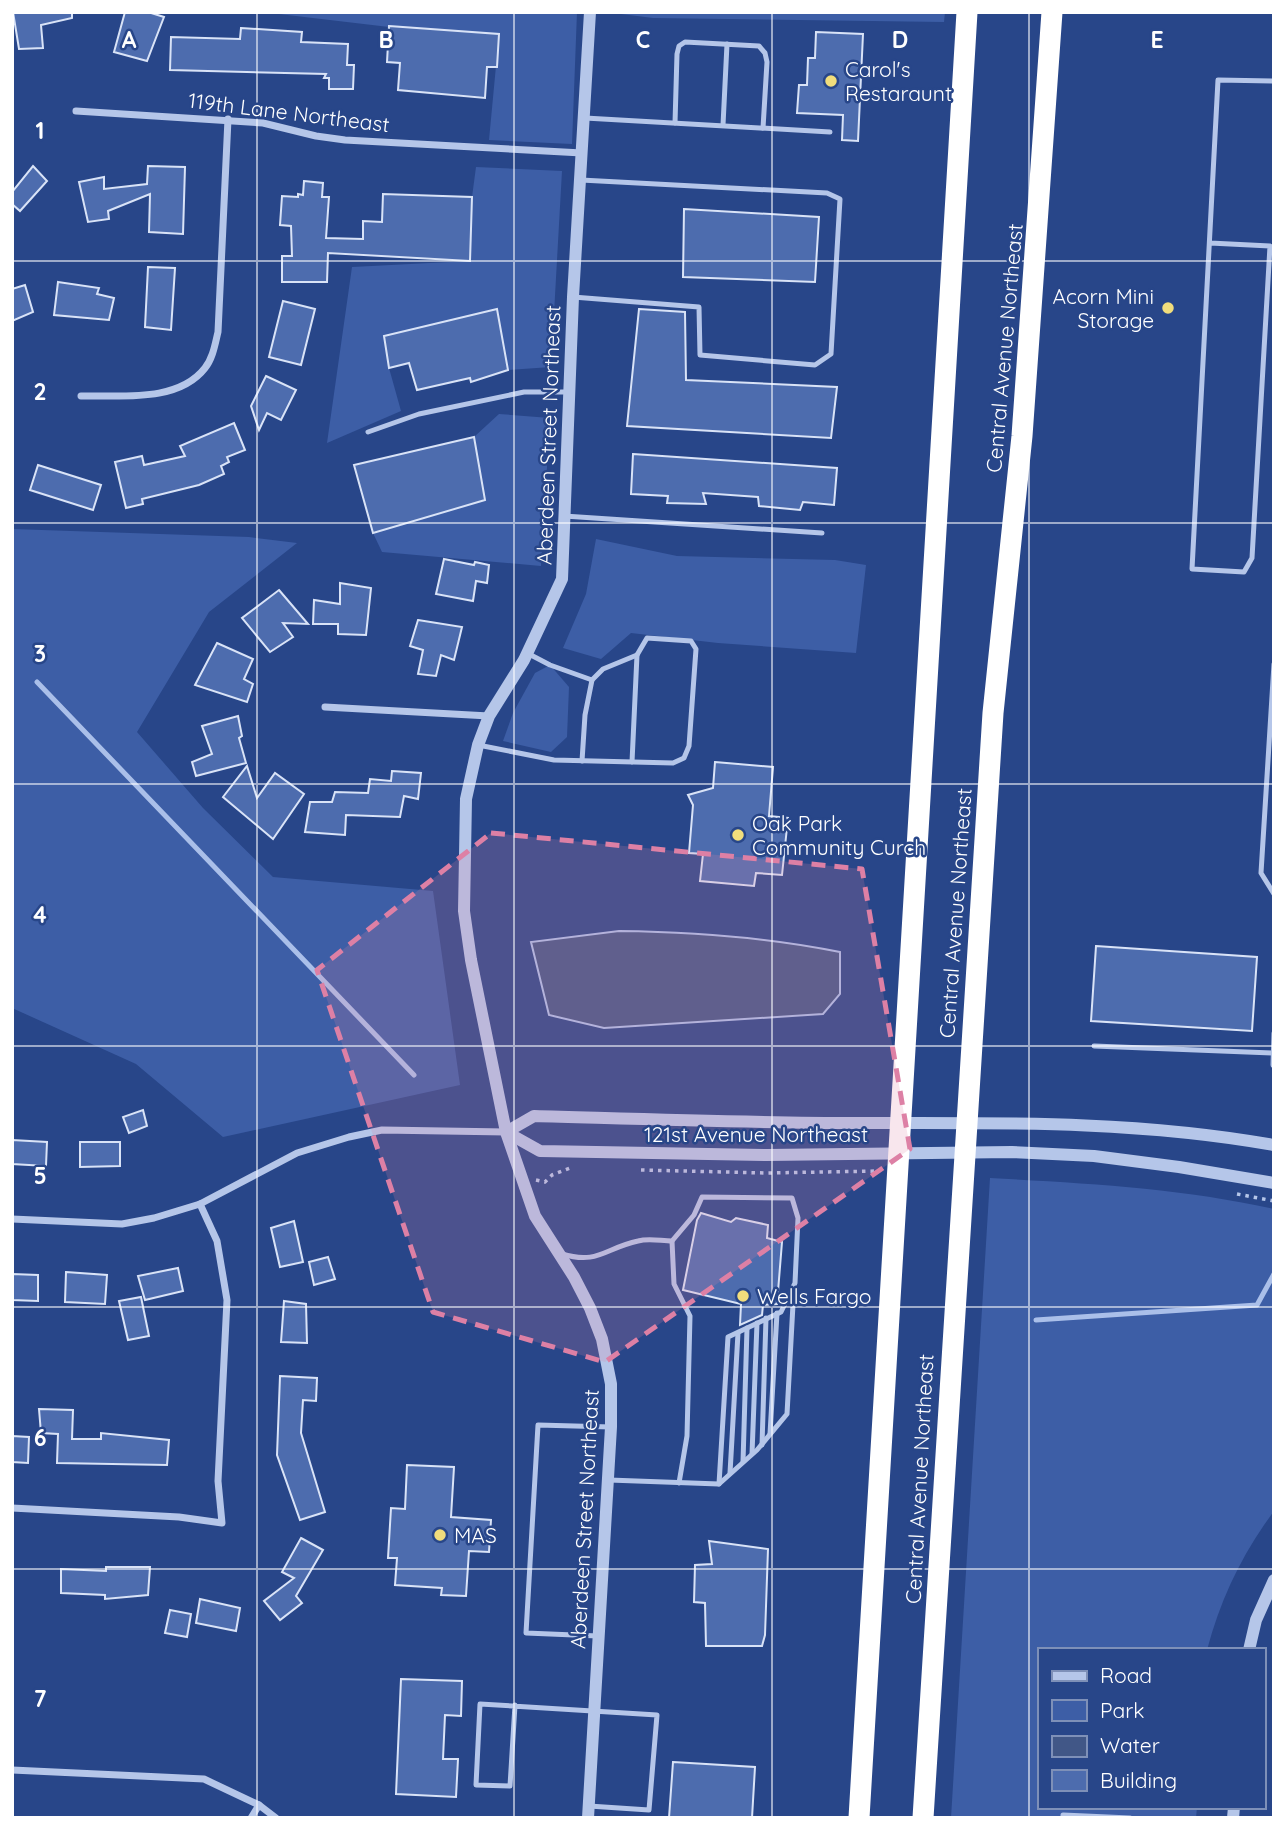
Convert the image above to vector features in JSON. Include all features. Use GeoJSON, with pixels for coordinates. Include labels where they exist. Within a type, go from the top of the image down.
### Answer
{"type":"FeatureCollection","features":[{"type":"Feature","properties":{"kind":"highway","name":"Central Avenue Northeast"},"geometry":{"type":"LineString","coordinates":[[859,1818],[967,12]]}},
{"type":"Feature","properties":{"kind":"highway","name":"Central Avenue Northeast"},"geometry":{"type":"LineString","coordinates":[[923,1818],[993,713],[1022,436],[1052,12]]}},
{"type":"Feature","properties":{"kind":"street","name":"Aberdeen Street Northeast"},"geometry":{"type":"LineString","coordinates":[[588,1812],[611,1427],[611,1384],[602,1339],[590,1308],[535,1216],[506,1132],[471,960],[464,912],[466,799],[478,745],[489,716],[527,653],[562,579],[573,297],[590,12]]}},
{"type":"Feature","properties":{"kind":"street","name":"119th Lane Northeast"},"geometry":{"type":"LineString","coordinates":[[76,111],[228,119],[263,123],[345,140],[582,153]]}},
{"type":"Feature","properties":{"kind":"street"},"geometry":{"type":"LineString","coordinates":[[81,396],[150,393],[174,389],[192,380],[209,361],[218,332],[228,119]]}},
{"type":"Feature","properties":{"kind":"street"},"geometry":{"type":"LineString","coordinates":[[325,707],[489,716]]}},
{"type":"Feature","properties":{"kind":"street","name":"121st Avenue Northeast"},"geometry":{"type":"LineString","coordinates":[[506,1132],[534,1116],[856,1123],[1012,1122],[1100,1125],[1181,1132],[1274,1145]]}},
{"type":"Feature","properties":{"kind":"street","name":"121st Avenue Northeast"},"geometry":{"type":"LineString","coordinates":[[12,1219],[122,1224],[154,1218],[200,1204],[296,1153],[382,1130],[506,1132],[540,1151],[767,1156],[1012,1152],[1094,1156],[1179,1167],[1274,1184]]}},
{"type":"Feature","properties":{"kind":"street"},"geometry":{"type":"LineString","coordinates":[[12,1508],[179,1517],[222,1523],[218,1481],[227,1300],[217,1241],[200,1204]]}},
{"type":"Feature","properties":{"kind":"street"},"geometry":{"type":"LineString","coordinates":[[1249,1648],[1256,1620],[1274,1580]]}},
{"type":"Feature","properties":{"kind":"street"},"geometry":{"type":"LineString","coordinates":[[12,1770],[204,1780],[259,1805],[276,1818]]}},
{"type":"Feature","properties":{"kind":"street"},"geometry":{"type":"LineString","coordinates":[[251,1818],[259,1805]]}},
{"type":"Feature","properties":{"kind":"lane"},"geometry":{"type":"LineString","coordinates":[[675,123],[679,46],[685,42],[727,44],[759,47],[765,53],[767,62],[763,128]]}},
{"type":"Feature","properties":{"kind":"lane"},"geometry":{"type":"LineString","coordinates":[[723,125],[727,44]]}},
{"type":"Feature","properties":{"kind":"lane"},"geometry":{"type":"LineString","coordinates":[[1210,243],[1272,247],[1252,558],[1244,572],[1192,569],[1218,80],[1274,81]]}},
{"type":"Feature","properties":{"kind":"lane"},"geometry":{"type":"LineString","coordinates":[[583,118],[830,132]]}},
{"type":"Feature","properties":{"kind":"lane"},"geometry":{"type":"LineString","coordinates":[[573,297],[699,307],[700,355],[815,365],[831,354],[840,199],[827,193],[581,180]]}},
{"type":"Feature","properties":{"kind":"lane"},"geometry":{"type":"LineString","coordinates":[[368,432],[419,414],[524,392],[569,392]]}},
{"type":"Feature","properties":{"kind":"lane"},"geometry":{"type":"LineString","coordinates":[[564,516],[822,533]]}},
{"type":"Feature","properties":{"kind":"lane"},"geometry":{"type":"LineString","coordinates":[[478,745],[554,760],[582,761],[673,763],[684,758],[690,746],[696,649],[691,641],[647,638],[637,655],[632,762]]}},
{"type":"Feature","properties":{"kind":"lane"},"geometry":{"type":"LineString","coordinates":[[527,653],[550,665],[592,680]]}},
{"type":"Feature","properties":{"kind":"lane"},"geometry":{"type":"LineString","coordinates":[[582,761],[585,715],[592,680],[603,668],[637,655]]}},
{"type":"Feature","properties":{"kind":"lane"},"geometry":{"type":"LineString","coordinates":[[1274,664],[1261,873],[1274,894]]}},
{"type":"Feature","properties":{"kind":"lane"},"geometry":{"type":"LineString","coordinates":[[1265,806],[1274,807]]}},
{"type":"Feature","properties":{"kind":"lane"},"geometry":{"type":"LineString","coordinates":[[1273,1065],[1274,1033]]}},
{"type":"Feature","properties":{"kind":"lane"},"geometry":{"type":"LineString","coordinates":[[1094,1046],[1273,1053]]}},
{"type":"Feature","properties":{"kind":"lane"},"geometry":{"type":"LineString","coordinates":[[608,1480],[679,1483],[719,1484],[762,1445],[787,1414],[798,1218],[792,1198],[702,1196],[694,1215],[672,1241],[674,1284],[690,1316],[687,1436],[679,1483]]}},
{"type":"Feature","properties":{"kind":"lane"},"geometry":{"type":"LineString","coordinates":[[559,1253],[588,1259],[642,1240],[672,1241]]}},
{"type":"Feature","properties":{"kind":"lane"},"geometry":{"type":"LineString","coordinates":[[719,1484],[728,1337],[781,1311],[794,1283]]}},
{"type":"Feature","properties":{"kind":"lane"},"geometry":{"type":"LineString","coordinates":[[770,1434],[777,1313]]}},
{"type":"Feature","properties":{"kind":"lane"},"geometry":{"type":"LineString","coordinates":[[762,1445],[766,1318]]}},
{"type":"Feature","properties":{"kind":"lane"},"geometry":{"type":"LineString","coordinates":[[752,1454],[757,1323]]}},
{"type":"Feature","properties":{"kind":"lane"},"geometry":{"type":"LineString","coordinates":[[743,1462],[747,1328]]}},
{"type":"Feature","properties":{"kind":"lane"},"geometry":{"type":"LineString","coordinates":[[730,1473],[738,1333]]}},
{"type":"Feature","properties":{"kind":"lane"},"geometry":{"type":"LineString","coordinates":[[598,1636],[526,1633],[538,1425],[611,1427]]}},
{"type":"Feature","properties":{"kind":"lane"},"geometry":{"type":"LineString","coordinates":[[515,1706],[510,1786],[476,1785],[480,1704],[594,1710],[657,1715],[649,1811],[588,1812]]}},
{"type":"Feature","properties":{"kind":"lane"},"geometry":{"type":"LineString","coordinates":[[1063,1818],[1063,1815],[1129,1818]]}},
{"type":"Feature","properties":{"kind":"path"},"geometry":{"type":"LineString","coordinates":[[521,1178],[545,1182],[567,1168],[580,1169]]}},
{"type":"Feature","properties":{"kind":"path"},"geometry":{"type":"LineString","coordinates":[[633,1170],[852,1172]]}},
{"type":"Feature","properties":{"kind":"path"},"geometry":{"type":"LineString","coordinates":[[1229,1193],[1274,1201]]}},
{"type":"Feature","properties":{"kind":"highlighted area"},"geometry":{"type":"Polygon","coordinates":[[[491,833],[862,869],[910,1149],[605,1362],[433,1312],[317,970],[491,833]]]}},
{"type":"Feature","properties":{"kind":"green space"},"geometry":{"type":"Polygon","coordinates":[[[262,12],[577,12],[572,144],[489,140],[499,34],[389,27],[262,12]]]}},
{"type":"Feature","properties":{"kind":"green space"},"geometry":{"type":"Polygon","coordinates":[[[621,12],[945,12],[944,22],[653,18],[621,12]]]}},
{"type":"Feature","properties":{"kind":"green space"},"geometry":{"type":"Polygon","coordinates":[[[476,167],[562,171],[551,367],[508,370],[497,309],[384,336],[389,368],[401,411],[327,443],[352,267],[469,261],[476,167]]]}},
{"type":"Feature","properties":{"kind":"green space"},"geometry":{"type":"Polygon","coordinates":[[[499,414],[550,418],[541,566],[382,552],[373,533],[484,500],[474,437],[499,414]]]}},
{"type":"Feature","properties":{"kind":"green space"},"geometry":{"type":"Polygon","coordinates":[[[12,529],[249,537],[297,543],[209,612],[137,732],[203,808],[273,877],[433,891],[460,1085],[223,1137],[136,1064],[12,1008],[12,529]]]}},
{"type":"Feature","properties":{"kind":"green space"},"geometry":{"type":"Polygon","coordinates":[[[596,539],[677,556],[835,560],[866,565],[856,653],[718,643],[631,633],[601,659],[563,648],[586,594],[596,539]]]}},
{"type":"Feature","properties":{"kind":"green space"},"geometry":{"type":"Polygon","coordinates":[[[550,665],[569,687],[567,737],[551,752],[503,741],[513,713],[535,673],[550,665]]]}},
{"type":"Feature","properties":{"kind":"green space"},"geometry":{"type":"Polygon","coordinates":[[[990,1178],[1168,1191],[1274,1209],[1274,1511],[1234,1577],[1208,1648],[1038,1648],[1038,1809],[1197,1809],[1196,1818],[951,1818],[990,1178]]]}},
{"type":"Feature","properties":{"kind":"water"},"geometry":{"type":"Polygon","coordinates":[[[619,931],[730,936],[840,952],[840,994],[823,1014],[604,1028],[549,1015],[531,942],[619,931]]]}},
{"type":"Feature","properties":{"kind":"building"},"geometry":{"type":"Polygon","coordinates":[[[13,12],[72,12],[72,18],[41,25],[43,48],[19,49],[13,12]]]}},
{"type":"Feature","properties":{"kind":"building"},"geometry":{"type":"Polygon","coordinates":[[[125,12],[148,12],[164,17],[147,61],[114,52],[125,12]]]}},
{"type":"Feature","properties":{"kind":"building"},"geometry":{"type":"Polygon","coordinates":[[[389,26],[499,34],[497,67],[487,67],[485,98],[398,90],[400,63],[387,62],[389,26]]]}},
{"type":"Feature","properties":{"kind":"building"},"geometry":{"type":"Polygon","coordinates":[[[241,28],[302,32],[301,42],[348,44],[347,65],[354,65],[353,89],[329,89],[329,78],[324,78],[326,74],[170,70],[171,37],[240,39],[241,28]]]}},
{"type":"Feature","properties":{"kind":"building"},"geometry":{"type":"Polygon","coordinates":[[[816,32],[863,34],[858,141],[842,140],[843,115],[797,113],[799,85],[807,85],[808,58],[815,58],[816,32]]]}},
{"type":"Feature","properties":{"kind":"building"},"geometry":{"type":"Polygon","coordinates":[[[33,166],[47,181],[20,211],[12,204],[12,192],[33,166]]]}},
{"type":"Feature","properties":{"kind":"building"},"geometry":{"type":"Polygon","coordinates":[[[148,166],[185,167],[183,234],[149,232],[150,194],[108,211],[109,219],[88,222],[79,182],[104,177],[104,189],[147,184],[148,166]]]}},
{"type":"Feature","properties":{"kind":"building"},"geometry":{"type":"Polygon","coordinates":[[[304,181],[323,183],[322,197],[329,197],[326,238],[363,239],[363,221],[382,222],[383,194],[472,197],[470,261],[328,253],[327,282],[282,282],[282,256],[292,256],[291,226],[280,225],[282,196],[303,195],[304,181]]]}},
{"type":"Feature","properties":{"kind":"building"},"geometry":{"type":"Polygon","coordinates":[[[684,209],[819,217],[815,282],[683,277],[684,209]]]}},
{"type":"Feature","properties":{"kind":"building"},"geometry":{"type":"Polygon","coordinates":[[[148,267],[175,268],[171,330],[145,327],[148,267]]]}},
{"type":"Feature","properties":{"kind":"building"},"geometry":{"type":"Polygon","coordinates":[[[58,282],[99,288],[97,294],[114,298],[109,320],[54,315],[58,282]]]}},
{"type":"Feature","properties":{"kind":"building"},"geometry":{"type":"Polygon","coordinates":[[[25,285],[33,312],[12,321],[12,289],[25,285]]]}},
{"type":"Feature","properties":{"kind":"building"},"geometry":{"type":"Polygon","coordinates":[[[283,301],[315,309],[301,365],[269,357],[283,301]]]}},
{"type":"Feature","properties":{"kind":"building"},"geometry":{"type":"Polygon","coordinates":[[[497,309],[508,370],[471,382],[470,378],[417,390],[409,363],[389,368],[384,336],[497,309]]]}},
{"type":"Feature","properties":{"kind":"building"},"geometry":{"type":"Polygon","coordinates":[[[639,309],[685,312],[686,380],[837,387],[831,438],[627,426],[639,309]]]}},
{"type":"Feature","properties":{"kind":"building"},"geometry":{"type":"Polygon","coordinates":[[[266,376],[296,390],[281,420],[267,413],[259,430],[251,406],[266,376]]]}},
{"type":"Feature","properties":{"kind":"building"},"geometry":{"type":"Polygon","coordinates":[[[234,423],[245,450],[227,457],[229,462],[221,466],[224,474],[199,485],[142,499],[143,504],[126,508],[115,462],[142,456],[144,465],[185,456],[180,446],[234,423]]]}},
{"type":"Feature","properties":{"kind":"building"},"geometry":{"type":"Polygon","coordinates":[[[474,437],[485,500],[373,533],[354,465],[474,437]]]}},
{"type":"Feature","properties":{"kind":"building"},"geometry":{"type":"Polygon","coordinates":[[[633,454],[837,468],[834,505],[803,502],[800,510],[759,506],[758,497],[703,493],[706,504],[667,503],[668,496],[631,494],[633,454]]]}},
{"type":"Feature","properties":{"kind":"building"},"geometry":{"type":"Polygon","coordinates":[[[38,465],[101,485],[93,510],[30,490],[38,465]]]}},
{"type":"Feature","properties":{"kind":"building"},"geometry":{"type":"Polygon","coordinates":[[[444,559],[489,565],[487,583],[476,581],[473,601],[436,594],[444,559]]]}},
{"type":"Feature","properties":{"kind":"building"},"geometry":{"type":"Polygon","coordinates":[[[340,583],[371,588],[366,635],[338,634],[338,624],[313,624],[314,600],[340,604],[340,583]]]}},
{"type":"Feature","properties":{"kind":"building"},"geometry":{"type":"Polygon","coordinates":[[[279,590],[308,624],[283,623],[293,637],[270,652],[242,618],[279,590]]]}},
{"type":"Feature","properties":{"kind":"building"},"geometry":{"type":"Polygon","coordinates":[[[418,620],[462,627],[454,660],[441,655],[436,676],[418,674],[423,650],[410,646],[418,620]]]}},
{"type":"Feature","properties":{"kind":"building"},"geometry":{"type":"Polygon","coordinates":[[[217,643],[253,659],[244,679],[253,684],[247,702],[195,685],[217,643]]]}},
{"type":"Feature","properties":{"kind":"building"},"geometry":{"type":"Polygon","coordinates":[[[238,716],[242,736],[239,738],[246,763],[196,776],[192,762],[212,754],[202,726],[238,716]]]}},
{"type":"Feature","properties":{"kind":"building","name":"Oak Park Community Curch"},"geometry":{"type":"Polygon","coordinates":[[[715,762],[773,767],[769,816],[788,818],[782,875],[756,873],[754,886],[700,881],[703,854],[689,853],[693,805],[688,795],[713,788],[715,762]]]}},
{"type":"Feature","properties":{"kind":"building"},"geometry":{"type":"Polygon","coordinates":[[[247,766],[257,798],[275,773],[304,794],[273,839],[223,797],[247,766]]]}},
{"type":"Feature","properties":{"kind":"building"},"geometry":{"type":"Polygon","coordinates":[[[392,771],[421,773],[418,799],[404,796],[400,817],[346,815],[345,835],[305,832],[310,802],[332,802],[335,792],[368,793],[370,779],[391,781],[392,771]]]}},
{"type":"Feature","properties":{"kind":"building"},"geometry":{"type":"Polygon","coordinates":[[[1096,946],[1257,957],[1252,1031],[1091,1021],[1096,946]]]}},
{"type":"Feature","properties":{"kind":"building"},"geometry":{"type":"Polygon","coordinates":[[[143,1110],[147,1126],[129,1133],[123,1117],[143,1110]]]}},
{"type":"Feature","properties":{"kind":"building"},"geometry":{"type":"Polygon","coordinates":[[[12,1140],[47,1142],[46,1166],[12,1164],[12,1140]]]}},
{"type":"Feature","properties":{"kind":"building"},"geometry":{"type":"Polygon","coordinates":[[[80,1142],[120,1142],[120,1166],[80,1167],[80,1142]]]}},
{"type":"Feature","properties":{"kind":"building","name":"Wells Fargo"},"geometry":{"type":"Polygon","coordinates":[[[701,1213],[731,1222],[736,1218],[768,1225],[767,1238],[782,1242],[777,1304],[763,1305],[762,1315],[740,1325],[741,1304],[683,1290],[697,1220],[701,1213]]]}},
{"type":"Feature","properties":{"kind":"building"},"geometry":{"type":"Polygon","coordinates":[[[294,1221],[303,1262],[280,1267],[271,1228],[294,1221]]]}},
{"type":"Feature","properties":{"kind":"building"},"geometry":{"type":"Polygon","coordinates":[[[328,1257],[335,1279],[314,1285],[309,1262],[328,1257]]]}},
{"type":"Feature","properties":{"kind":"building"},"geometry":{"type":"Polygon","coordinates":[[[178,1268],[183,1291],[145,1300],[138,1276],[178,1268]]]}},
{"type":"Feature","properties":{"kind":"building"},"geometry":{"type":"Polygon","coordinates":[[[66,1272],[107,1275],[105,1304],[65,1302],[66,1272]]]}},
{"type":"Feature","properties":{"kind":"building"},"geometry":{"type":"Polygon","coordinates":[[[12,1274],[38,1275],[38,1301],[12,1300],[12,1274]]]}},
{"type":"Feature","properties":{"kind":"building"},"geometry":{"type":"Polygon","coordinates":[[[141,1297],[149,1336],[128,1340],[119,1301],[141,1297]]]}},
{"type":"Feature","properties":{"kind":"building"},"geometry":{"type":"Polygon","coordinates":[[[284,1301],[306,1304],[307,1343],[281,1342],[284,1301]]]}},
{"type":"Feature","properties":{"kind":"building"},"geometry":{"type":"Polygon","coordinates":[[[280,1376],[317,1378],[316,1401],[303,1400],[301,1433],[325,1512],[300,1520],[277,1455],[280,1376]]]}},
{"type":"Feature","properties":{"kind":"building"},"geometry":{"type":"Polygon","coordinates":[[[39,1409],[73,1410],[72,1439],[101,1439],[101,1433],[169,1440],[167,1465],[57,1463],[58,1434],[41,1433],[39,1409]]]}},
{"type":"Feature","properties":{"kind":"building"},"geometry":{"type":"Polygon","coordinates":[[[12,1436],[29,1437],[28,1463],[12,1462],[12,1436]]]}},
{"type":"Feature","properties":{"kind":"building","name":"MAS"},"geometry":{"type":"Polygon","coordinates":[[[407,1465],[454,1467],[451,1517],[491,1520],[489,1552],[469,1551],[466,1596],[441,1595],[442,1588],[395,1585],[397,1558],[388,1558],[391,1508],[405,1509],[407,1465]]]}},
{"type":"Feature","properties":{"kind":"building"},"geometry":{"type":"Polygon","coordinates":[[[301,1538],[323,1550],[296,1596],[302,1603],[280,1620],[264,1601],[294,1578],[282,1572],[301,1538]]]}},
{"type":"Feature","properties":{"kind":"building"},"geometry":{"type":"Polygon","coordinates":[[[709,1541],[768,1549],[765,1635],[762,1646],[706,1646],[705,1603],[694,1602],[695,1565],[712,1564],[709,1541]]]}},
{"type":"Feature","properties":{"kind":"building"},"geometry":{"type":"Polygon","coordinates":[[[106,1567],[150,1567],[148,1595],[105,1599],[105,1595],[61,1593],[61,1569],[106,1571],[106,1567]]]}},
{"type":"Feature","properties":{"kind":"building"},"geometry":{"type":"Polygon","coordinates":[[[200,1599],[240,1608],[236,1631],[196,1623],[200,1599]]]}},
{"type":"Feature","properties":{"kind":"building"},"geometry":{"type":"Polygon","coordinates":[[[170,1610],[191,1614],[187,1637],[165,1633],[170,1610]]]}},
{"type":"Feature","properties":{"kind":"building"},"geometry":{"type":"Polygon","coordinates":[[[401,1679],[462,1681],[461,1716],[445,1715],[443,1759],[458,1759],[456,1797],[396,1794],[401,1679]]]}},
{"type":"Feature","properties":{"kind":"building"},"geometry":{"type":"Polygon","coordinates":[[[673,1762],[755,1767],[752,1818],[669,1818],[673,1762]]]}},
{"type":"Feature","properties":{"kind":"waterway"},"geometry":{"type":"LineString","coordinates":[[37,682],[414,1075]]}},
{"type":"Feature","properties":{"kind":"waterway"},"geometry":{"type":"LineString","coordinates":[[1036,1320],[1257,1305],[1274,1274]]}},
{"type":"Feature","properties":{"kind":"place","name":"Carol's Restaraunt"},"geometry":{"type":"Point","coordinates":[831,81]}},
{"type":"Feature","properties":{"kind":"place","name":"Acorn Mini Storage"},"geometry":{"type":"Point","coordinates":[1168,308]}},
{"type":"Feature","properties":{"kind":"place","name":"Oak Park Community Curch"},"geometry":{"type":"Point","coordinates":[738,835]}},
{"type":"Feature","properties":{"kind":"place","name":"Wells Fargo"},"geometry":{"type":"Point","coordinates":[743,1296]}},
{"type":"Feature","properties":{"kind":"place","name":"MAS"},"geometry":{"type":"Point","coordinates":[440,1535]}}]}
